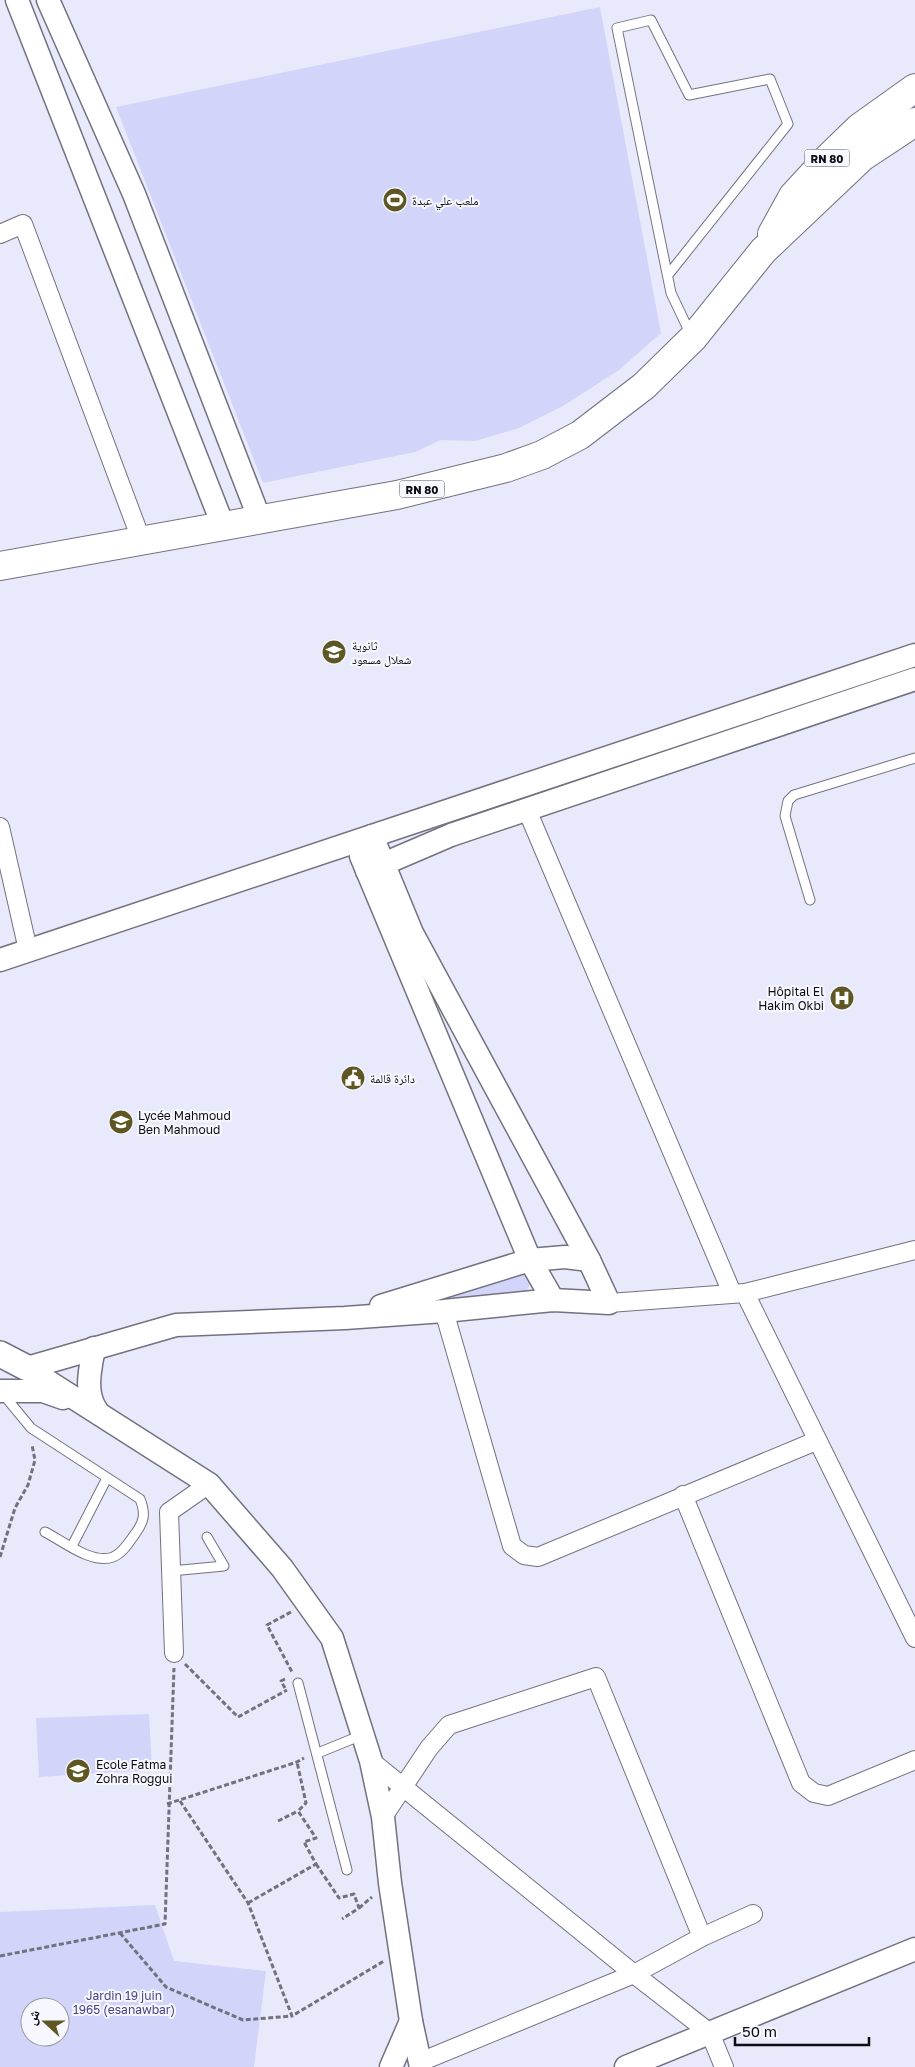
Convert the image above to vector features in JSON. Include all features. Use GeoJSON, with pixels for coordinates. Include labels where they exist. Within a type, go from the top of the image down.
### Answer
{"type":"FeatureCollection","features":[{"type":"Feature","properties":{"kind":"main road","name":"RN 80"},"geometry":{"type":"LineString","coordinates":[[764,250],[793,196],[804,183],[859,128],[915,88]]}},
{"type":"Feature","properties":{"kind":"main road","name":"RN 80"},"geometry":{"type":"LineString","coordinates":[[0,566],[224,528],[459,481],[506,468],[542,455],[580,435],[614,411],[644,386],[693,338],[764,250],[862,157],[915,122]]}},
{"type":"Feature","properties":{"kind":"main road"},"geometry":{"type":"LineString","coordinates":[[0,1354],[27,1368],[1,1387]]}},
{"type":"Feature","properties":{"kind":"street"},"geometry":{"type":"LineString","coordinates":[[17,0],[224,528]]}},
{"type":"Feature","properties":{"kind":"street"},"geometry":{"type":"LineString","coordinates":[[48,0],[134,194],[260,520]]}},
{"type":"Feature","properties":{"kind":"street"},"geometry":{"type":"LineString","coordinates":[[0,234],[23,224],[142,542]]}},
{"type":"Feature","properties":{"kind":"street"},"geometry":{"type":"LineString","coordinates":[[0,960],[915,655]]}},
{"type":"Feature","properties":{"kind":"street"},"geometry":{"type":"LineString","coordinates":[[375,867],[451,835],[915,679]]}},
{"type":"Feature","properties":{"kind":"street"},"geometry":{"type":"LineString","coordinates":[[527,810],[738,1293],[816,1441],[915,1638]]}},
{"type":"Feature","properties":{"kind":"street"},"geometry":{"type":"LineString","coordinates":[[0,827],[28,950]]}},
{"type":"Feature","properties":{"kind":"street"},"geometry":{"type":"LineString","coordinates":[[364,839],[530,1260],[552,1300]]}},
{"type":"Feature","properties":{"kind":"street"},"geometry":{"type":"LineString","coordinates":[[375,867],[589,1260],[610,1304]]}},
{"type":"Feature","properties":{"kind":"street"},"geometry":{"type":"LineString","coordinates":[[27,1368],[176,1325],[345,1318],[444,1311],[552,1300],[610,1304],[738,1293],[915,1250]]}},
{"type":"Feature","properties":{"kind":"street"},"geometry":{"type":"LineString","coordinates":[[345,1318],[530,1260],[565,1257],[589,1260]]}},
{"type":"Feature","properties":{"kind":"street"},"geometry":{"type":"LineString","coordinates":[[444,1311],[512,1546],[524,1555],[538,1557],[816,1441]]}},
{"type":"Feature","properties":{"kind":"street"},"geometry":{"type":"LineString","coordinates":[[94,1348],[88,1384],[90,1398],[97,1411]]}},
{"type":"Feature","properties":{"kind":"street"},"geometry":{"type":"LineString","coordinates":[[27,1368],[209,1484],[282,1568],[332,1638],[371,1761],[384,1818],[390,1882],[402,1950],[411,2021],[420,2064],[634,1974],[702,1937],[754,1914]]}},
{"type":"Feature","properties":{"kind":"street"},"geometry":{"type":"LineString","coordinates":[[1,1387],[43,1391],[97,1411]]}},
{"type":"Feature","properties":{"kind":"street"},"geometry":{"type":"LineString","coordinates":[[174,1652],[169,1512],[209,1484]]}},
{"type":"Feature","properties":{"kind":"street"},"geometry":{"type":"LineString","coordinates":[[683,1495],[800,1783],[814,1793],[828,1796],[915,1760]]}},
{"type":"Feature","properties":{"kind":"street"},"geometry":{"type":"LineString","coordinates":[[384,1818],[403,1786],[448,1725],[596,1677],[702,1937]]}},
{"type":"Feature","properties":{"kind":"street"},"geometry":{"type":"LineString","coordinates":[[371,1761],[634,1974],[710,2033],[724,2067]]}},
{"type":"Feature","properties":{"kind":"street"},"geometry":{"type":"LineString","coordinates":[[626,2067],[913,1956]]}},
{"type":"Feature","properties":{"kind":"street"},"geometry":{"type":"LineString","coordinates":[[391,2067],[411,2021]]}},
{"type":"Feature","properties":{"kind":"lane"},"geometry":{"type":"LineString","coordinates":[[668,275],[788,124],[770,79],[689,95],[651,20],[617,28],[668,275],[672,294],[693,338]]}},
{"type":"Feature","properties":{"kind":"lane"},"geometry":{"type":"LineString","coordinates":[[810,900],[785,816],[788,801],[794,795],[915,758]]}},
{"type":"Feature","properties":{"kind":"lane"},"geometry":{"type":"LineString","coordinates":[[1,1387],[31,1428],[140,1499],[144,1510],[142,1524],[122,1550],[112,1557],[94,1558],[45,1532]]}},
{"type":"Feature","properties":{"kind":"lane"},"geometry":{"type":"LineString","coordinates":[[72,1546],[107,1478]]}},
{"type":"Feature","properties":{"kind":"lane"},"geometry":{"type":"LineString","coordinates":[[171,1571],[224,1566],[207,1536]]}},
{"type":"Feature","properties":{"kind":"lane"},"geometry":{"type":"LineString","coordinates":[[298,1683],[318,1753],[347,1870]]}},
{"type":"Feature","properties":{"kind":"lane"},"geometry":{"type":"LineString","coordinates":[[318,1753],[362,1735]]}},
{"type":"Feature","properties":{"kind":"path"},"geometry":{"type":"LineString","coordinates":[[0,1557],[15,1508],[28,1485],[35,1460],[31,1428]]}},
{"type":"Feature","properties":{"kind":"path"},"geometry":{"type":"LineString","coordinates":[[290,1700],[287,1690],[281,1681],[294,1675],[267,1625],[307,1603]]}},
{"type":"Feature","properties":{"kind":"path"},"geometry":{"type":"LineString","coordinates":[[174,1652],[238,1717],[287,1690]]}},
{"type":"Feature","properties":{"kind":"path"},"geometry":{"type":"LineString","coordinates":[[0,1956],[165,1924],[167,1804],[174,1652]]}},
{"type":"Feature","properties":{"kind":"path"},"geometry":{"type":"LineString","coordinates":[[167,1804],[297,1762],[318,1753]]}},
{"type":"Feature","properties":{"kind":"path"},"geometry":{"type":"LineString","coordinates":[[278,1821],[298,1811],[306,1802],[297,1762]]}},
{"type":"Feature","properties":{"kind":"path"},"geometry":{"type":"LineString","coordinates":[[180,1801],[248,1903],[292,2016]]}},
{"type":"Feature","properties":{"kind":"path"},"geometry":{"type":"LineString","coordinates":[[298,1811],[316,1838],[304,1842],[338,1898],[354,1894],[359,1908],[342,1919]]}},
{"type":"Feature","properties":{"kind":"path"},"geometry":{"type":"LineString","coordinates":[[248,1903],[316,1864]]}},
{"type":"Feature","properties":{"kind":"path"},"geometry":{"type":"LineString","coordinates":[[120,1932],[166,1987],[243,2020],[292,2016],[402,1950]]}},
{"type":"Feature","properties":{"kind":"green space","name":"ملعب علي عبدة"},"geometry":{"type":"Polygon","coordinates":[[[600,7],[661,333],[619,370],[563,406],[519,428],[475,441],[441,440],[415,452],[263,483],[116,107],[600,7]]]}},
{"type":"Feature","properties":{"kind":"green space"},"geometry":{"type":"Polygon","coordinates":[[[522,1272],[531,1281],[526,1293],[430,1305],[522,1272]]]}},
{"type":"Feature","properties":{"kind":"green space"},"geometry":{"type":"Polygon","coordinates":[[[149,1714],[152,1770],[39,1777],[36,1718],[149,1714]]]}},
{"type":"Feature","properties":{"kind":"green space","name":"Jardin 19 juin 1965 (esanawbar)"},"geometry":{"type":"Polygon","coordinates":[[[155,1905],[174,1961],[266,1971],[254,2067],[0,2067],[0,1912],[155,1905]]]}},
{"type":"Feature","properties":{"kind":"place","name":"ملعب علي عبدة"},"geometry":{"type":"Point","coordinates":[395,200]}},
{"type":"Feature","properties":{"kind":"place","name":"ثانوية شعلال مسعود"},"geometry":{"type":"Point","coordinates":[334,652]}},
{"type":"Feature","properties":{"kind":"place","name":"Hôpital El Hakim Okbi"},"geometry":{"type":"Point","coordinates":[842,998]}},
{"type":"Feature","properties":{"kind":"place","name":"دائرة قالمة"},"geometry":{"type":"Point","coordinates":[353,1078]}},
{"type":"Feature","properties":{"kind":"place","name":"Lycée Mahmoud Ben Mahmoud"},"geometry":{"type":"Point","coordinates":[121,1122]}},
{"type":"Feature","properties":{"kind":"place","name":"Ecole Fatma Zohra Roggui"},"geometry":{"type":"Point","coordinates":[78,1771]}}]}
